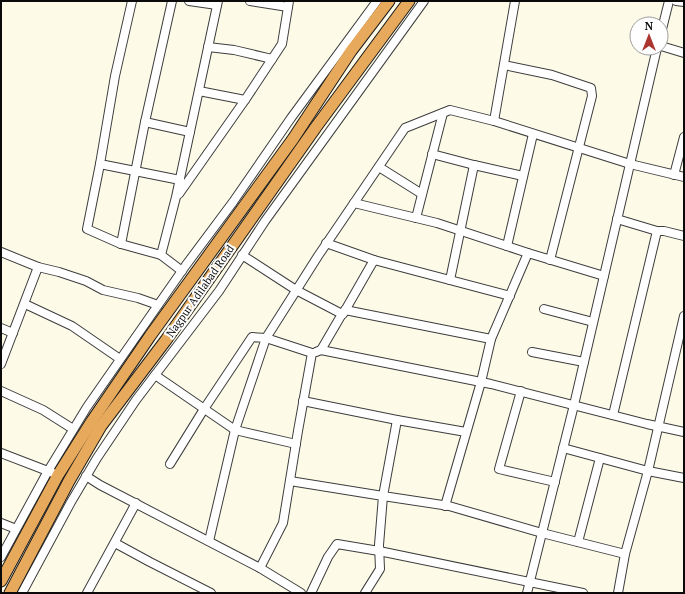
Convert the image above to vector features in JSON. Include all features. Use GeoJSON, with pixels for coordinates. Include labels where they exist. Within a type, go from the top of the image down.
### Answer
{"type":"FeatureCollection","features":[{"type":"Feature","properties":{"kind":"highway","name":"Nagpur Adilabad Road"},"geometry":{"type":"LineString","coordinates":[[1,581],[53,473],[92,421],[150,336],[293,138],[351,51],[389,1]]}},
{"type":"Feature","properties":{"kind":"highway","name":"Nagpur Adilabad Road"},"geometry":{"type":"LineString","coordinates":[[10,593],[69,481],[101,426],[166,340],[316,127],[409,1]]}},
{"type":"Feature","properties":{"kind":"street"},"geometry":{"type":"LineString","coordinates":[[132,1],[115,76],[87,229],[121,244],[161,255],[182,271]]}},
{"type":"Feature","properties":{"kind":"street"},"geometry":{"type":"LineString","coordinates":[[121,244],[145,122],[172,1]]}},
{"type":"Feature","properties":{"kind":"street"},"geometry":{"type":"LineString","coordinates":[[161,255],[180,180],[218,3],[189,1]]}},
{"type":"Feature","properties":{"kind":"street"},"geometry":{"type":"LineString","coordinates":[[176,197],[245,100],[282,44],[289,4],[250,1]]}},
{"type":"Feature","properties":{"kind":"street"},"geometry":{"type":"LineString","coordinates":[[1,557],[16,529],[53,473],[73,429],[120,359],[233,202],[291,118],[377,1]]}},
{"type":"Feature","properties":{"kind":"street"},"geometry":{"type":"LineString","coordinates":[[22,593],[86,476],[136,400],[219,290],[329,131],[424,1]]}},
{"type":"Feature","properties":{"kind":"street"},"geometry":{"type":"LineString","coordinates":[[494,121],[516,1]]}},
{"type":"Feature","properties":{"kind":"street"},"geometry":{"type":"LineString","coordinates":[[665,16],[669,1]]}},
{"type":"Feature","properties":{"kind":"street"},"geometry":{"type":"LineString","coordinates":[[676,1],[684,2]]}},
{"type":"Feature","properties":{"kind":"street"},"geometry":{"type":"LineString","coordinates":[[208,47],[234,50],[272,58]]}},
{"type":"Feature","properties":{"kind":"street"},"geometry":{"type":"LineString","coordinates":[[669,48],[684,53]]}},
{"type":"Feature","properties":{"kind":"street"},"geometry":{"type":"LineString","coordinates":[[527,593],[574,405],[655,56]]}},
{"type":"Feature","properties":{"kind":"street"},"geometry":{"type":"LineString","coordinates":[[504,65],[552,75],[590,88],[592,96],[550,260]]}},
{"type":"Feature","properties":{"kind":"street"},"geometry":{"type":"LineString","coordinates":[[199,91],[245,100]]}},
{"type":"Feature","properties":{"kind":"street"},"geometry":{"type":"LineString","coordinates":[[209,541],[235,430],[266,338],[326,244],[406,128],[450,110],[494,121],[630,164],[684,177]]}},
{"type":"Feature","properties":{"kind":"street"},"geometry":{"type":"LineString","coordinates":[[416,218],[443,113]]}},
{"type":"Feature","properties":{"kind":"street"},"geometry":{"type":"LineString","coordinates":[[145,122],[190,132]]}},
{"type":"Feature","properties":{"kind":"street"},"geometry":{"type":"LineString","coordinates":[[507,246],[533,134]]}},
{"type":"Feature","properties":{"kind":"street"},"geometry":{"type":"LineString","coordinates":[[674,175],[684,137]]}},
{"type":"Feature","properties":{"kind":"street"},"geometry":{"type":"LineString","coordinates":[[432,154],[523,176]]}},
{"type":"Feature","properties":{"kind":"street"},"geometry":{"type":"LineString","coordinates":[[100,164],[180,180]]}},
{"type":"Feature","properties":{"kind":"street"},"geometry":{"type":"LineString","coordinates":[[450,280],[474,165]]}},
{"type":"Feature","properties":{"kind":"street"},"geometry":{"type":"LineString","coordinates":[[379,167],[422,194]]}},
{"type":"Feature","properties":{"kind":"street"},"geometry":{"type":"LineString","coordinates":[[354,203],[416,218],[604,276]]}},
{"type":"Feature","properties":{"kind":"street"},"geometry":{"type":"LineString","coordinates":[[617,219],[657,231],[664,231],[684,236]]}},
{"type":"Feature","properties":{"kind":"street"},"geometry":{"type":"LineString","coordinates":[[613,415],[657,231]]}},
{"type":"Feature","properties":{"kind":"street"},"geometry":{"type":"LineString","coordinates":[[326,244],[374,260],[510,296]]}},
{"type":"Feature","properties":{"kind":"street"},"geometry":{"type":"LineString","coordinates":[[445,506],[481,382],[491,340],[528,253]]}},
{"type":"Feature","properties":{"kind":"street"},"geometry":{"type":"LineString","coordinates":[[1,254],[86,281],[104,290],[138,298],[158,306]]}},
{"type":"Feature","properties":{"kind":"street"},"geometry":{"type":"LineString","coordinates":[[242,255],[296,290],[344,312],[491,340]]}},
{"type":"Feature","properties":{"kind":"street"},"geometry":{"type":"LineString","coordinates":[[321,350],[374,260]]}},
{"type":"Feature","properties":{"kind":"street"},"geometry":{"type":"LineString","coordinates":[[1,364],[38,267]]}},
{"type":"Feature","properties":{"kind":"street"},"geometry":{"type":"LineString","coordinates":[[25,304],[72,326],[120,359]]}},
{"type":"Feature","properties":{"kind":"street"},"geometry":{"type":"LineString","coordinates":[[544,309],[593,322]]}},
{"type":"Feature","properties":{"kind":"street"},"geometry":{"type":"LineString","coordinates":[[618,593],[626,554],[648,471],[684,316]]}},
{"type":"Feature","properties":{"kind":"street"},"geometry":{"type":"LineString","coordinates":[[1,328],[13,333]]}},
{"type":"Feature","properties":{"kind":"street"},"geometry":{"type":"LineString","coordinates":[[170,464],[204,409],[252,337],[266,338],[312,353],[321,350],[481,382],[658,427],[684,432]]}},
{"type":"Feature","properties":{"kind":"street"},"geometry":{"type":"LineString","coordinates":[[166,340],[175,347]]}},
{"type":"Feature","properties":{"kind":"street"},"geometry":{"type":"LineString","coordinates":[[532,352],[584,362]]}},
{"type":"Feature","properties":{"kind":"street"},"geometry":{"type":"LineString","coordinates":[[260,568],[283,523],[312,353]]}},
{"type":"Feature","properties":{"kind":"street"},"geometry":{"type":"LineString","coordinates":[[155,375],[235,430],[296,444]]}},
{"type":"Feature","properties":{"kind":"street"},"geometry":{"type":"LineString","coordinates":[[1,391],[43,410],[73,429]]}},
{"type":"Feature","properties":{"kind":"street"},"geometry":{"type":"LineString","coordinates":[[521,392],[500,469],[555,482]]}},
{"type":"Feature","properties":{"kind":"street"},"geometry":{"type":"LineString","coordinates":[[303,402],[466,432]]}},
{"type":"Feature","properties":{"kind":"street"},"geometry":{"type":"LineString","coordinates":[[365,593],[380,569],[379,551],[383,496],[397,420]]}},
{"type":"Feature","properties":{"kind":"street"},"geometry":{"type":"LineString","coordinates":[[563,448],[648,471],[684,478]]}},
{"type":"Feature","properties":{"kind":"street"},"geometry":{"type":"LineString","coordinates":[[1,454],[53,473],[79,488]]}},
{"type":"Feature","properties":{"kind":"street"},"geometry":{"type":"LineString","coordinates":[[578,542],[600,458]]}},
{"type":"Feature","properties":{"kind":"street"},"geometry":{"type":"LineString","coordinates":[[86,476],[100,485],[260,568],[301,593]]}},
{"type":"Feature","properties":{"kind":"street"},"geometry":{"type":"LineString","coordinates":[[290,481],[445,506],[542,533],[626,554]]}},
{"type":"Feature","properties":{"kind":"street"},"geometry":{"type":"LineString","coordinates":[[88,593],[136,503]]}},
{"type":"Feature","properties":{"kind":"street"},"geometry":{"type":"LineString","coordinates":[[1,523],[16,529]]}},
{"type":"Feature","properties":{"kind":"street"},"geometry":{"type":"LineString","coordinates":[[115,543],[211,593]]}},
{"type":"Feature","properties":{"kind":"street"},"geometry":{"type":"LineString","coordinates":[[311,593],[328,557],[337,544],[379,551],[582,593]]}}]}
